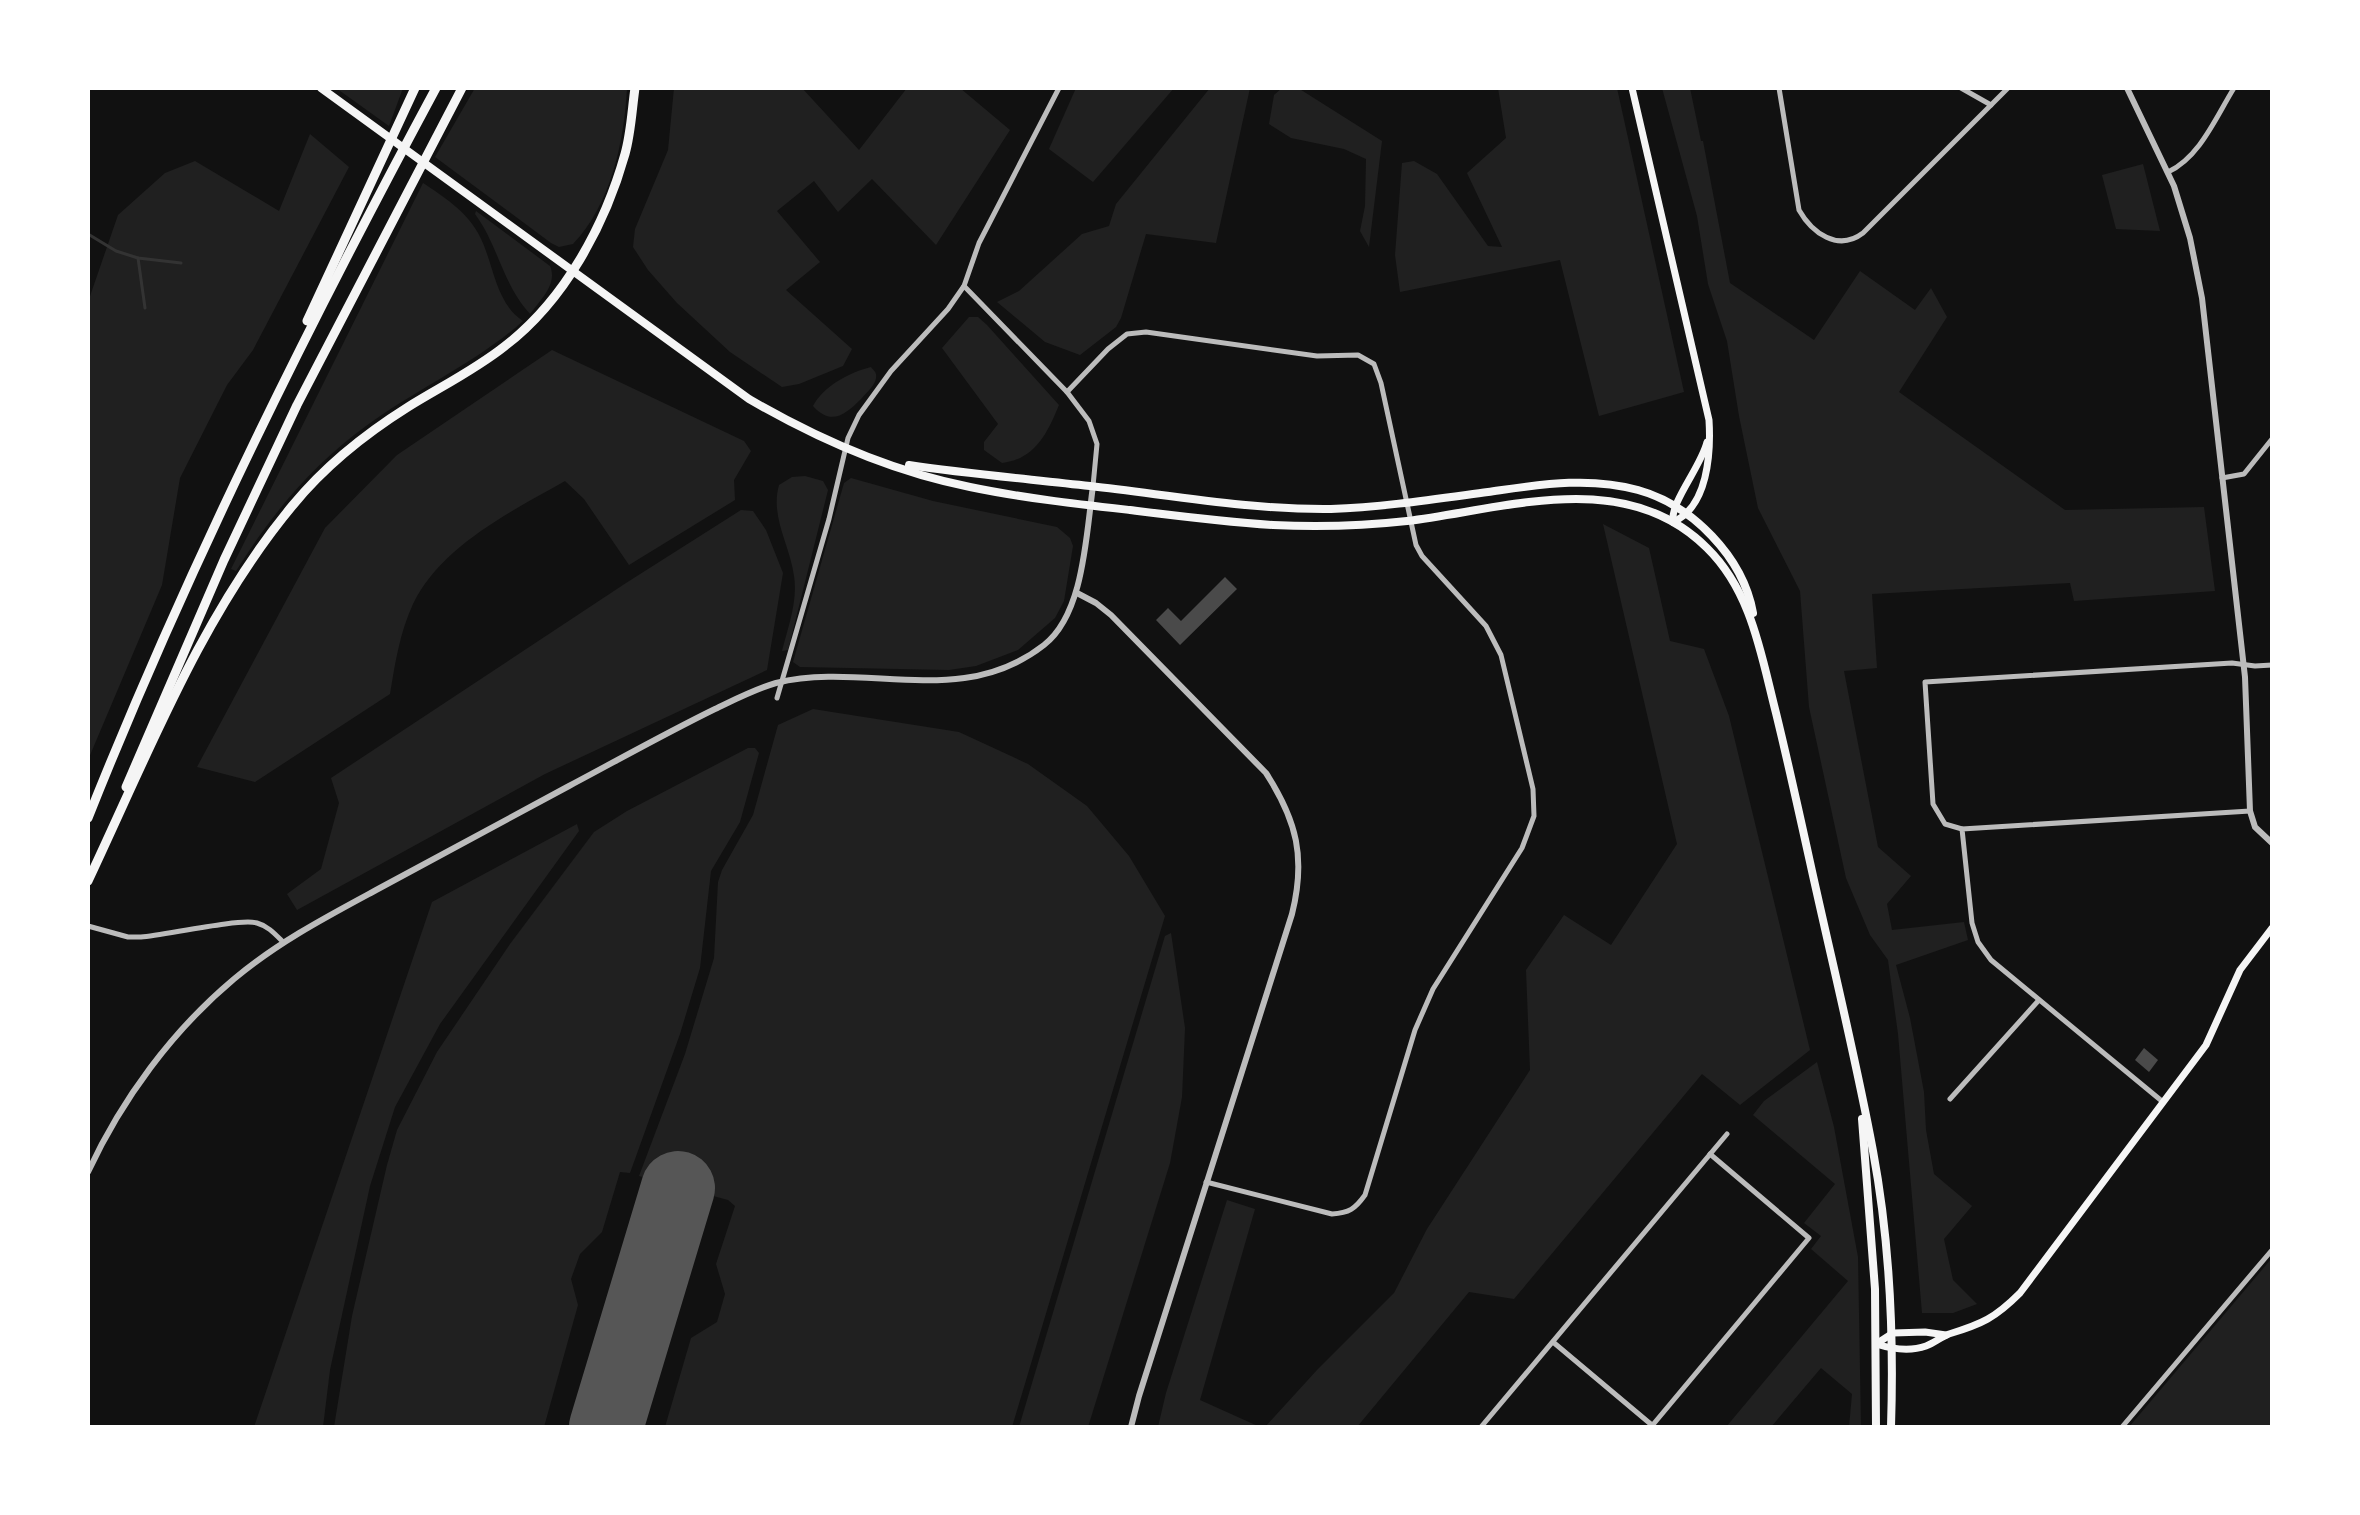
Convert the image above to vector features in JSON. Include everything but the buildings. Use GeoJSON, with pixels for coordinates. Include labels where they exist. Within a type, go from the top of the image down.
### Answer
{"type":"FeatureCollection","features":[{"type":"Feature","properties":{"kind":"highway"},"geometry":{"type":"LineString","coordinates":[[88,818],[198,560],[415,88]]}},
{"type":"Feature","properties":{"kind":"highway"},"geometry":{"type":"LineString","coordinates":[[258,431],[436,88]]}},
{"type":"Feature","properties":{"kind":"highway"},"geometry":{"type":"LineString","coordinates":[[88,880],[224,560],[297,405],[462,88]]}},
{"type":"Feature","properties":{"kind":"highway"},"geometry":{"type":"LineString","coordinates":[[88,880],[206,638],[255,554],[293,505],[316,479],[359,441],[506,346],[553,298],[572,272],[605,210],[626,152],[635,88]]}},
{"type":"Feature","properties":{"kind":"main road"},"geometry":{"type":"LineString","coordinates":[[321,88],[749,399],[785,420],[845,447],[969,487],[1090,506],[1294,526],[1410,520],[1531,502],[1587,498],[1625,503],[1673,522],[1697,538],[1723,565],[1746,605],[1758,641]]}},
{"type":"Feature","properties":{"kind":"main road"},"geometry":{"type":"LineString","coordinates":[[1632,88],[1709,420],[1707,470],[1697,496],[1685,514],[1673,522]]}},
{"type":"Feature","properties":{"kind":"main road"},"geometry":{"type":"LineString","coordinates":[[1673,522],[1674,506],[1702,459],[1709,420]]}},
{"type":"Feature","properties":{"kind":"main road"},"geometry":{"type":"LineString","coordinates":[[887,462],[1184,500],[1331,509],[1406,503],[1543,484],[1588,482],[1650,494],[1685,514],[1720,547],[1739,572],[1750,597],[1873,1151],[1893,1333],[1891,1427]]}},
{"type":"Feature","properties":{"kind":"main road"},"geometry":{"type":"LineString","coordinates":[[1876,1344],[1893,1349],[1928,1346],[1947,1335],[1965,1331],[1994,1317],[2020,1293],[2206,1045],[2240,970],[2272,928]]}},
{"type":"Feature","properties":{"kind":"main road"},"geometry":{"type":"LineString","coordinates":[[1860,1095],[1870,1214],[1876,1427]]}},
{"type":"Feature","properties":{"kind":"main road"},"geometry":{"type":"LineString","coordinates":[[1876,1344],[1893,1333],[1947,1335]]}},
{"type":"Feature","properties":{"kind":"street"},"geometry":{"type":"LineString","coordinates":[[777,698],[829,519],[845,447],[859,415],[891,371],[948,309],[964,286],[979,243],[1059,88]]}},
{"type":"Feature","properties":{"kind":"street"},"geometry":{"type":"LineString","coordinates":[[1779,88],[1799,210],[1808,226],[1828,239],[1843,241],[1854,240],[1863,233],[2008,88]]}},
{"type":"Feature","properties":{"kind":"street"},"geometry":{"type":"LineString","coordinates":[[1961,88],[1991,105]]}},
{"type":"Feature","properties":{"kind":"street"},"geometry":{"type":"LineString","coordinates":[[2127,88],[2168,172],[2190,238],[2202,298],[2243,664],[2250,811],[2255,827],[2272,843]]}},
{"type":"Feature","properties":{"kind":"street"},"geometry":{"type":"LineString","coordinates":[[2168,172],[2187,160],[2197,148],[2234,88]]}},
{"type":"Feature","properties":{"kind":"street"},"geometry":{"type":"LineString","coordinates":[[88,1172],[126,1103],[179,1032],[234,979],[283,942],[745,695],[783,682],[829,676],[926,682],[955,680],[1015,663],[1043,646],[1057,633],[1069,616],[1077,593],[1097,444],[1089,421],[1067,392],[964,286]]}},
{"type":"Feature","properties":{"kind":"street"},"geometry":{"type":"LineString","coordinates":[[1067,392],[1108,349],[1127,334],[1146,332],[1317,356],[1358,355],[1374,364],[1381,383],[1416,545],[1422,556],[1477,614],[1495,640],[1533,789],[1534,816],[1522,848],[1433,989],[1415,1030],[1365,1195],[1356,1207],[1348,1213],[1332,1214],[1206,1182]]}},
{"type":"Feature","properties":{"kind":"street"},"geometry":{"type":"LineString","coordinates":[[2221,478],[2244,474],[2272,439]]}},
{"type":"Feature","properties":{"kind":"street"},"geometry":{"type":"LineString","coordinates":[[1077,593],[1104,608],[1250,754],[1279,793],[1298,846],[1299,881],[1292,914],[1131,1427]]}},
{"type":"Feature","properties":{"kind":"street"},"geometry":{"type":"LineString","coordinates":[[2250,811],[1962,829],[1945,824],[1933,804],[1925,682],[2243,664],[2272,665]]}},
{"type":"Feature","properties":{"kind":"street"},"geometry":{"type":"LineString","coordinates":[[1962,829],[1972,923],[1978,942],[1991,960],[2163,1102]]}},
{"type":"Feature","properties":{"kind":"street"},"geometry":{"type":"LineString","coordinates":[[88,926],[128,937],[141,937],[236,922],[255,922],[271,930],[283,942]]}},
{"type":"Feature","properties":{"kind":"street"},"geometry":{"type":"LineString","coordinates":[[1950,1099],[2039,1000]]}},
{"type":"Feature","properties":{"kind":"street"},"geometry":{"type":"LineString","coordinates":[[1481,1427],[1727,1134]]}},
{"type":"Feature","properties":{"kind":"street"},"geometry":{"type":"LineString","coordinates":[[1553,1342],[1652,1426],[1809,1238],[1710,1154]]}},
{"type":"Feature","properties":{"kind":"street"},"geometry":{"type":"LineString","coordinates":[[2122,1427],[2272,1250]]}},
{"type":"Feature","properties":{"kind":"shaded area"},"geometry":{"type":"Polygon","coordinates":[[[336,88],[403,88],[389,126],[336,88]]]}},
{"type":"Feature","properties":{"kind":"shaded area"},"geometry":{"type":"Polygon","coordinates":[[[475,88],[627,88],[623,130],[613,171],[597,210],[573,244],[559,247],[551,243],[435,157],[475,88]]]}},
{"type":"Feature","properties":{"kind":"shaded area"},"geometry":{"type":"Polygon","coordinates":[[[674,88],[802,88],[859,150],[907,88],[960,88],[1010,130],[936,245],[872,179],[838,212],[814,181],[777,211],[820,262],[786,290],[852,349],[843,366],[799,384],[782,387],[730,352],[677,303],[648,270],[633,247],[635,229],[668,150],[674,88]]]}},
{"type":"Feature","properties":{"kind":"shaded area"},"geometry":{"type":"Polygon","coordinates":[[[1076,88],[1174,88],[1093,182],[1049,149],[1076,88]]]}},
{"type":"Feature","properties":{"kind":"shaded area"},"geometry":{"type":"Polygon","coordinates":[[[1210,88],[1250,88],[1216,243],[1146,234],[1116,327],[1080,355],[1045,342],[997,302],[1019,291],[1082,234],[1109,226],[1116,204],[1210,88]]]}},
{"type":"Feature","properties":{"kind":"shaded area"},"geometry":{"type":"Polygon","coordinates":[[[1282,88],[1298,88],[1382,141],[1369,247],[1360,231],[1365,206],[1366,159],[1344,149],[1291,138],[1269,124],[1274,95],[1282,88]]]}},
{"type":"Feature","properties":{"kind":"shaded area"},"geometry":{"type":"Polygon","coordinates":[[[1498,88],[1617,88],[1684,392],[1599,416],[1560,260],[1400,292],[1395,255],[1402,163],[1414,161],[1437,174],[1488,246],[1502,247],[1467,173],[1506,138],[1498,88]]]}},
{"type":"Feature","properties":{"kind":"shaded area"},"geometry":{"type":"Polygon","coordinates":[[[1662,88],[1690,88],[1730,283],[1814,340],[1860,271],[1915,310],[1931,288],[1947,317],[1899,392],[2065,510],[2204,507],[2215,591],[2074,601],[2070,583],[1872,594],[1877,668],[1844,671],[1878,847],[1911,876],[1887,904],[1892,930],[1964,922],[1968,940],[1896,965],[1924,1092],[1926,1130],[1934,1174],[1972,1206],[1944,1239],[1953,1280],[1977,1304],[1953,1313],[1922,1313],[1898,1034],[1888,960],[1870,935],[1846,878],[1809,707],[1800,591],[1758,508],[1727,341],[1708,284],[1697,216],[1662,88]]]}},
{"type":"Feature","properties":{"kind":"shaded area"},"geometry":{"type":"Polygon","coordinates":[[[310,134],[349,167],[253,350],[227,385],[180,478],[162,585],[88,760],[88,302],[118,215],[165,173],[195,161],[279,211],[310,134]]]}},
{"type":"Feature","properties":{"kind":"shaded area"},"geometry":{"type":"Polygon","coordinates":[[[2143,164],[2160,231],[2116,229],[2102,175],[2143,164]]]}},
{"type":"Feature","properties":{"kind":"shaded area"},"geometry":{"type":"Polygon","coordinates":[[[423,183],[454,205],[473,225],[500,292],[513,313],[523,321],[487,349],[346,441],[294,492],[263,530],[236,571],[231,569],[423,183]]]}},
{"type":"Feature","properties":{"kind":"shaded area"},"geometry":{"type":"Polygon","coordinates":[[[476,211],[550,266],[550,285],[530,314],[513,290],[476,211]]]}},
{"type":"Feature","properties":{"kind":"shaded area"},"geometry":{"type":"Polygon","coordinates":[[[969,317],[978,317],[987,325],[1059,405],[1038,443],[1031,451],[1013,461],[1002,463],[984,450],[984,442],[998,424],[942,348],[969,317]]]}},
{"type":"Feature","properties":{"kind":"shaded area"},"geometry":{"type":"Polygon","coordinates":[[[552,350],[744,441],[751,451],[734,480],[735,500],[629,565],[584,499],[565,481],[480,532],[459,548],[425,583],[405,626],[390,694],[255,782],[197,767],[325,528],[397,455],[552,350]]]}},
{"type":"Feature","properties":{"kind":"shaded area"},"geometry":{"type":"Polygon","coordinates":[[[871,367],[876,374],[874,384],[844,414],[826,416],[813,406],[823,392],[838,381],[871,367]]]}},
{"type":"Feature","properties":{"kind":"shaded area"},"geometry":{"type":"Polygon","coordinates":[[[805,476],[823,481],[828,490],[788,650],[782,651],[792,614],[795,585],[779,520],[777,497],[779,485],[792,477],[805,476]]]}},
{"type":"Feature","properties":{"kind":"shaded area"},"geometry":{"type":"Polygon","coordinates":[[[851,478],[933,501],[1057,527],[1070,538],[1073,546],[1064,601],[1055,618],[1018,650],[976,666],[949,670],[800,667],[793,662],[844,483],[851,478]]]}},
{"type":"Feature","properties":{"kind":"shaded area"},"geometry":{"type":"Polygon","coordinates":[[[741,510],[753,511],[766,530],[783,573],[767,670],[545,774],[297,910],[287,894],[321,869],[339,803],[331,778],[741,510]]]}},
{"type":"Feature","properties":{"kind":"shaded area"},"geometry":{"type":"Polygon","coordinates":[[[1603,524],[1649,548],[1670,641],[1704,649],[1729,716],[1810,1050],[1740,1105],[1702,1074],[1514,1299],[1469,1292],[1357,1427],[1265,1427],[1394,1293],[1427,1229],[1530,1070],[1526,970],[1564,915],[1611,945],[1677,844],[1603,524]]]}},
{"type":"Feature","properties":{"kind":"shaded area"},"geometry":{"type":"Polygon","coordinates":[[[813,709],[959,732],[1028,764],[1087,806],[1129,856],[1165,916],[1012,1427],[665,1427],[691,1338],[717,1322],[725,1294],[716,1264],[735,1206],[728,1200],[639,1176],[685,1054],[714,958],[718,882],[722,870],[753,815],[778,725],[813,709]]]}},
{"type":"Feature","properties":{"kind":"shaded area"},"geometry":{"type":"Polygon","coordinates":[[[748,748],[755,748],[759,753],[740,822],[711,871],[700,968],[680,1034],[630,1173],[620,1172],[602,1232],[580,1254],[571,1279],[578,1305],[544,1427],[334,1427],[352,1316],[387,1165],[397,1130],[437,1052],[510,944],[594,832],[627,811],[748,748]]]}},
{"type":"Feature","properties":{"kind":"shaded area"},"geometry":{"type":"Polygon","coordinates":[[[577,824],[579,831],[440,1024],[395,1107],[370,1186],[330,1370],[323,1427],[254,1427],[432,902],[577,824]]]}},
{"type":"Feature","properties":{"kind":"shaded area"},"geometry":{"type":"Polygon","coordinates":[[[1171,933],[1185,1028],[1182,1097],[1170,1163],[1088,1427],[1019,1427],[1165,936],[1171,933]]]}},
{"type":"Feature","properties":{"kind":"shaded area"},"geometry":{"type":"Polygon","coordinates":[[[1817,1062],[1834,1127],[1858,1257],[1861,1427],[1849,1427],[1852,1394],[1821,1368],[1771,1427],[1726,1427],[1848,1281],[1811,1249],[1821,1236],[1804,1223],[1835,1184],[1753,1115],[1764,1101],[1817,1062]]]}},
{"type":"Feature","properties":{"kind":"shaded area"},"geometry":{"type":"Polygon","coordinates":[[[1227,1200],[1255,1209],[1200,1400],[1260,1427],[1158,1427],[1166,1393],[1227,1200]]]}},
{"type":"Feature","properties":{"kind":"shaded area"},"geometry":{"type":"Polygon","coordinates":[[[2272,1258],[2272,1427],[2129,1427],[2272,1258]]]}},
{"type":"Feature","properties":{"kind":"waterway"},"geometry":{"type":"LineString","coordinates":[[88,234],[116,251],[138,258],[181,263]]}},
{"type":"Feature","properties":{"kind":"waterway"},"geometry":{"type":"LineString","coordinates":[[138,258],[145,308]]}},
{"type":"Feature","properties":{"kind":"runway"},"geometry":{"type":"LineString","coordinates":[[606,1427],[678,1188]]}}]}
